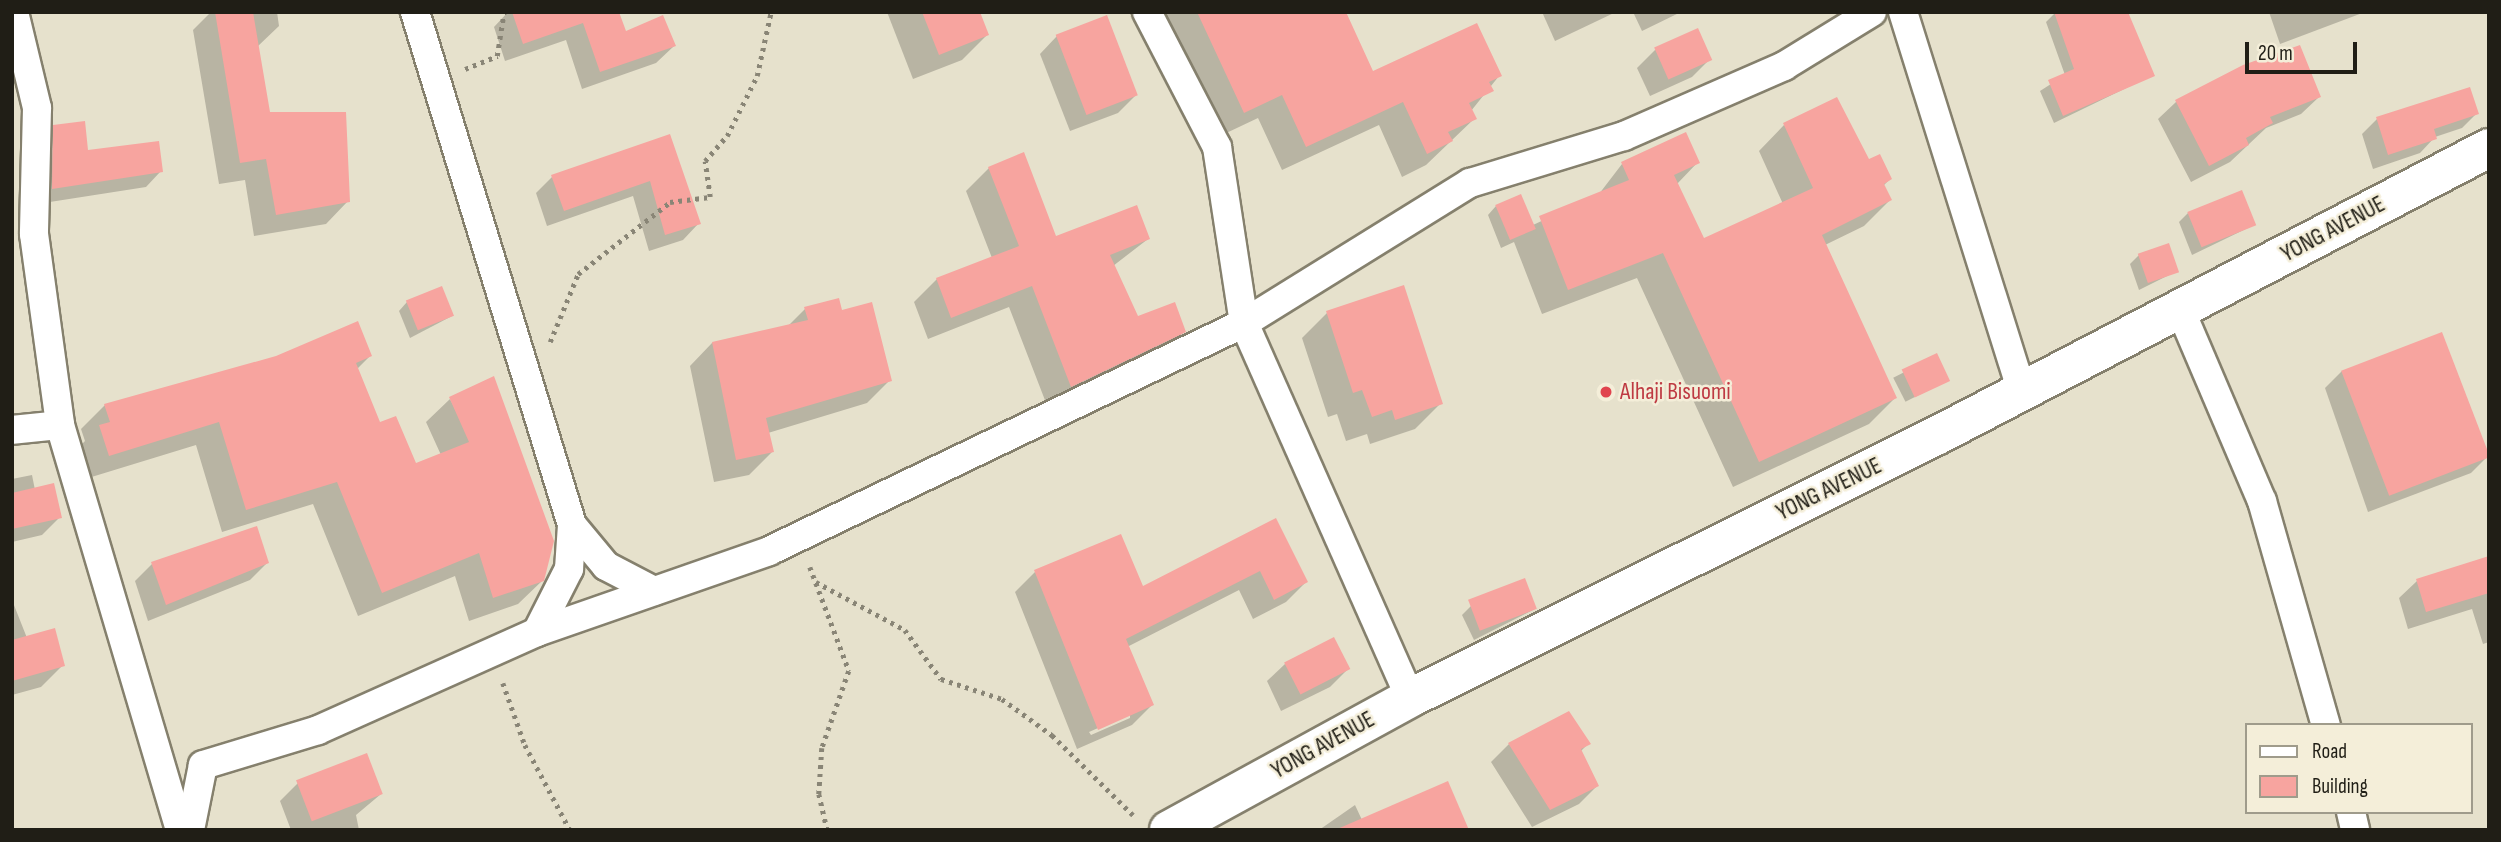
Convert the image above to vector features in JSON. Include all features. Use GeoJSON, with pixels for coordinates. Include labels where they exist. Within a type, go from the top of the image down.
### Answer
{"type":"FeatureCollection","features":[{"type":"Feature","properties":{"kind":"street"},"geometry":{"type":"LineString","coordinates":[[14,12],[37,107],[34,234],[60,425],[180,830]]}},
{"type":"Feature","properties":{"kind":"street"},"geometry":{"type":"LineString","coordinates":[[415,12],[572,525],[569,569],[537,632]]}},
{"type":"Feature","properties":{"kind":"street"},"geometry":{"type":"LineString","coordinates":[[1147,12],[1217,147],[1244,323],[1410,698]]}},
{"type":"Feature","properties":{"kind":"street"},"geometry":{"type":"LineString","coordinates":[[190,830],[203,765],[318,730],[537,632],[769,551],[1244,323],[1470,183],[1624,136],[1784,66],[1871,12]]}},
{"type":"Feature","properties":{"kind":"street"},"geometry":{"type":"LineString","coordinates":[[1903,12],[2022,391]]}},
{"type":"Feature","properties":{"kind":"street","name":"YONG AVENUE"},"geometry":{"type":"LineString","coordinates":[[1155,826],[2022,391],[2489,148]]}},
{"type":"Feature","properties":{"kind":"street"},"geometry":{"type":"LineString","coordinates":[[2180,309],[2262,501],[2325,723]]}},
{"type":"Feature","properties":{"kind":"street"},"geometry":{"type":"LineString","coordinates":[[12,430],[60,425]]}},
{"type":"Feature","properties":{"kind":"street"},"geometry":{"type":"LineString","coordinates":[[572,525],[606,566],[654,591]]}},
{"type":"Feature","properties":{"kind":"path"},"geometry":{"type":"LineString","coordinates":[[436,77],[497,56],[504,12]]}},
{"type":"Feature","properties":{"kind":"path"},"geometry":{"type":"LineString","coordinates":[[528,380],[559,327],[578,274],[670,202],[710,197],[705,161],[727,136],[757,76],[771,12]]}},
{"type":"Feature","properties":{"kind":"path"},"geometry":{"type":"LineString","coordinates":[[769,551],[808,564],[849,671],[822,748],[819,794],[827,830]]}},
{"type":"Feature","properties":{"kind":"path"},"geometry":{"type":"LineString","coordinates":[[816,582],[905,630],[941,679],[1002,699],[1052,735],[1155,826]]}},
{"type":"Feature","properties":{"kind":"path"},"geometry":{"type":"LineString","coordinates":[[492,653],[525,745],[570,830]]}},
{"type":"Feature","properties":{"kind":"building"},"geometry":{"type":"Polygon","coordinates":[[[215,12],[253,12],[270,112],[346,112],[350,202],[276,215],[266,159],[240,163],[215,12]]]}},
{"type":"Feature","properties":{"kind":"building"},"geometry":{"type":"Polygon","coordinates":[[[512,12],[619,12],[626,31],[663,15],[676,46],[600,72],[583,23],[523,44],[512,12]]]}},
{"type":"Feature","properties":{"kind":"building"},"geometry":{"type":"Polygon","coordinates":[[[922,12],[980,12],[989,35],[939,55],[922,12]]]}},
{"type":"Feature","properties":{"kind":"building"},"geometry":{"type":"Polygon","coordinates":[[[1197,12],[1346,12],[1373,71],[1477,23],[1502,76],[1489,82],[1494,91],[1469,103],[1477,119],[1448,132],[1453,141],[1427,154],[1403,102],[1306,147],[1282,95],[1244,113],[1197,12]]]}},
{"type":"Feature","properties":{"kind":"building"},"geometry":{"type":"Polygon","coordinates":[[[2054,12],[2128,12],[2155,76],[2063,116],[2048,80],[2074,69],[2054,12]]]}},
{"type":"Feature","properties":{"kind":"building"},"geometry":{"type":"Polygon","coordinates":[[[1107,15],[1138,95],[1086,115],[1056,35],[1107,15]]]}},
{"type":"Feature","properties":{"kind":"building"},"geometry":{"type":"Polygon","coordinates":[[[1698,28],[1712,60],[1668,79],[1654,48],[1698,28]]]}},
{"type":"Feature","properties":{"kind":"building"},"geometry":{"type":"Polygon","coordinates":[[[2300,45],[2321,97],[2270,117],[2273,123],[2246,138],[2249,145],[2209,166],[2175,100],[2243,65],[2300,45]]]}},
{"type":"Feature","properties":{"kind":"building"},"geometry":{"type":"Polygon","coordinates":[[[2470,87],[2479,114],[2434,129],[2437,139],[2388,155],[2376,117],[2470,87]]]}},
{"type":"Feature","properties":{"kind":"building"},"geometry":{"type":"Polygon","coordinates":[[[1837,97],[1869,159],[1880,154],[1892,179],[1884,184],[1892,200],[1822,235],[1897,398],[1759,462],[1663,253],[1568,290],[1539,216],[1629,180],[1621,162],[1686,132],[1700,163],[1674,175],[1704,238],[1813,188],[1783,123],[1837,97]]]}},
{"type":"Feature","properties":{"kind":"building"},"geometry":{"type":"Polygon","coordinates":[[[85,121],[88,150],[159,141],[163,172],[52,189],[53,125],[85,121]]]}},
{"type":"Feature","properties":{"kind":"building"},"geometry":{"type":"Polygon","coordinates":[[[670,134],[701,224],[665,235],[650,181],[564,211],[551,175],[670,134]]]}},
{"type":"Feature","properties":{"kind":"building"},"geometry":{"type":"Polygon","coordinates":[[[1024,152],[1056,236],[1137,205],[1150,239],[1110,255],[1138,316],[1175,302],[1186,332],[1071,387],[1032,286],[951,318],[936,278],[1019,246],[988,167],[1024,152]]]}},
{"type":"Feature","properties":{"kind":"building"},"geometry":{"type":"Polygon","coordinates":[[[2242,190],[2256,225],[2202,247],[2187,212],[2242,190]]]}},
{"type":"Feature","properties":{"kind":"building"},"geometry":{"type":"Polygon","coordinates":[[[1521,194],[1536,229],[1510,240],[1495,205],[1521,194]]]}},
{"type":"Feature","properties":{"kind":"building"},"geometry":{"type":"Polygon","coordinates":[[[2169,243],[2179,272],[2148,283],[2138,254],[2169,243]]]}},
{"type":"Feature","properties":{"kind":"building"},"geometry":{"type":"Polygon","coordinates":[[[1404,285],[1443,404],[1395,420],[1392,410],[1372,417],[1362,390],[1353,393],[1326,311],[1404,285]]]}},
{"type":"Feature","properties":{"kind":"building"},"geometry":{"type":"Polygon","coordinates":[[[442,286],[454,316],[418,330],[406,301],[442,286]]]}},
{"type":"Feature","properties":{"kind":"building"},"geometry":{"type":"Polygon","coordinates":[[[839,298],[842,310],[872,302],[892,381],[766,418],[774,452],[736,460],[712,342],[808,320],[804,307],[839,298]]]}},
{"type":"Feature","properties":{"kind":"building"},"geometry":{"type":"Polygon","coordinates":[[[358,321],[372,356],[356,363],[380,422],[396,416],[416,463],[469,442],[449,397],[494,376],[554,541],[544,581],[493,598],[479,553],[382,593],[337,482],[246,510],[219,422],[109,456],[99,425],[110,422],[104,404],[276,356],[358,321]]]}},
{"type":"Feature","properties":{"kind":"building"},"geometry":{"type":"Polygon","coordinates":[[[2442,332],[2489,457],[2389,496],[2341,371],[2442,332]]]}},
{"type":"Feature","properties":{"kind":"building"},"geometry":{"type":"Polygon","coordinates":[[[1937,353],[1950,381],[1915,398],[1902,369],[1937,353]]]}},
{"type":"Feature","properties":{"kind":"building"},"geometry":{"type":"Polygon","coordinates":[[[54,483],[62,518],[12,529],[12,493],[54,483]]]}},
{"type":"Feature","properties":{"kind":"building"},"geometry":{"type":"Polygon","coordinates":[[[1276,518],[1308,582],[1274,600],[1260,571],[1126,639],[1154,705],[1098,730],[1034,570],[1121,534],[1143,586],[1276,518]]]}},
{"type":"Feature","properties":{"kind":"building"},"geometry":{"type":"Polygon","coordinates":[[[257,526],[269,563],[166,605],[151,562],[257,526]]]}},
{"type":"Feature","properties":{"kind":"building"},"geometry":{"type":"Polygon","coordinates":[[[2489,556],[2489,593],[2426,612],[2416,579],[2489,556]]]}},
{"type":"Feature","properties":{"kind":"building"},"geometry":{"type":"Polygon","coordinates":[[[1525,578],[1537,609],[1480,631],[1468,600],[1525,578]]]}},
{"type":"Feature","properties":{"kind":"building"},"geometry":{"type":"Polygon","coordinates":[[[55,628],[65,666],[12,681],[12,640],[55,628]]]}},
{"type":"Feature","properties":{"kind":"building"},"geometry":{"type":"Polygon","coordinates":[[[1334,637],[1350,669],[1300,694],[1284,662],[1334,637]]]}},
{"type":"Feature","properties":{"kind":"building"},"geometry":{"type":"Polygon","coordinates":[[[1569,711],[1591,744],[1581,749],[1599,786],[1550,810],[1508,743],[1569,711]]]}},
{"type":"Feature","properties":{"kind":"building"},"geometry":{"type":"Polygon","coordinates":[[[367,753],[383,794],[312,821],[296,780],[367,753]]]}},
{"type":"Feature","properties":{"kind":"building"},"geometry":{"type":"Polygon","coordinates":[[[1448,781],[1469,830],[1335,830],[1448,781]]]}},
{"type":"Feature","properties":{"kind":"place","name":"Alhaji Bisuomi"},"geometry":{"type":"Point","coordinates":[1606,392]}}]}
